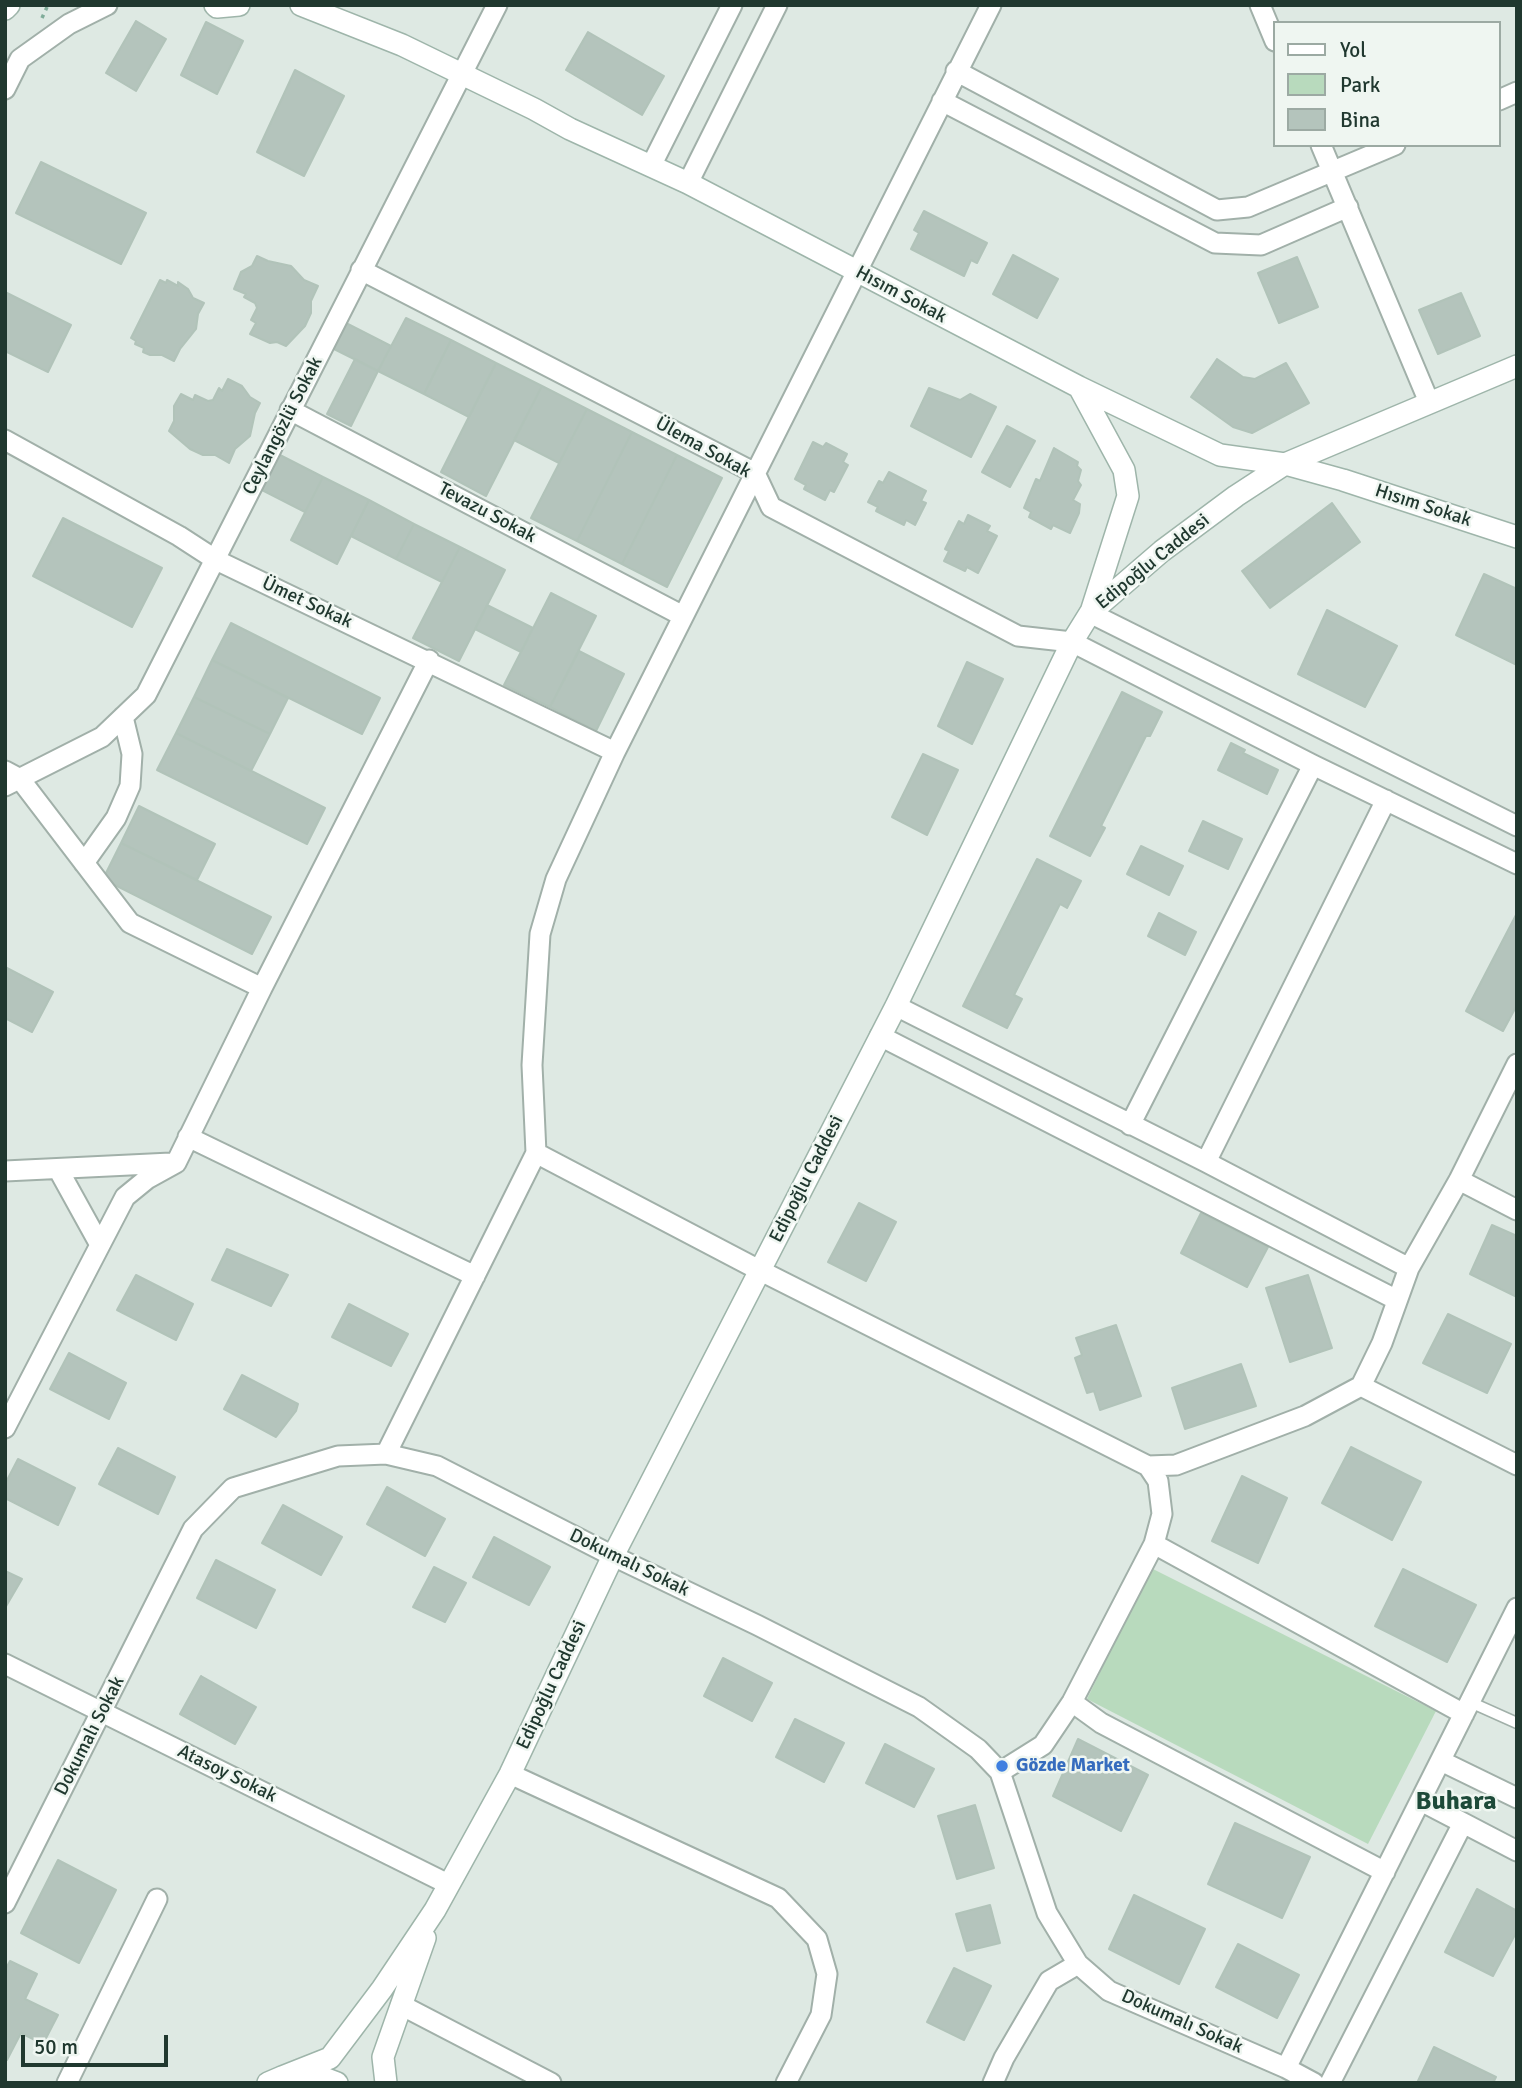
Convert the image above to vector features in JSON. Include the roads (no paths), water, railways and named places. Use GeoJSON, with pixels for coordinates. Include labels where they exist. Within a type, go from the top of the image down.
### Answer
{"type":"FeatureCollection","features":[{"type":"Feature","properties":{"kind":"street"},"geometry":{"type":"LineString","coordinates":[[5,89],[20,59],[69,24],[107,5]]}},
{"type":"Feature","properties":{"kind":"street"},"geometry":{"type":"LineString","coordinates":[[217,6],[239,5]]}},
{"type":"Feature","properties":{"kind":"street","name":"Hısım Sokak"},"geometry":{"type":"LineString","coordinates":[[301,5],[402,45],[688,183],[1079,387],[1220,455],[1285,464],[1343,480],[1517,537]]}},
{"type":"Feature","properties":{"kind":"street","name":"Ceylangözlü Sokak"},"geometry":{"type":"LineString","coordinates":[[10,779],[102,737],[146,695],[497,5]]}},
{"type":"Feature","properties":{"kind":"street"},"geometry":{"type":"LineString","coordinates":[[651,166],[732,5]]}},
{"type":"Feature","properties":{"kind":"street"},"geometry":{"type":"LineString","coordinates":[[688,183],[777,5]]}},
{"type":"Feature","properties":{"kind":"street"},"geometry":{"type":"LineString","coordinates":[[386,1454],[536,1153],[532,1065],[540,934],[556,879],[615,752],[991,5]]}},
{"type":"Feature","properties":{"kind":"street"},"geometry":{"type":"LineString","coordinates":[[1260,5],[1274,39]]}},
{"type":"Feature","properties":{"kind":"street"},"geometry":{"type":"LineString","coordinates":[[956,71],[1217,210],[1248,207],[1391,147]]}},
{"type":"Feature","properties":{"kind":"street"},"geometry":{"type":"LineString","coordinates":[[1501,99],[1517,92]]}},
{"type":"Feature","properties":{"kind":"street"},"geometry":{"type":"LineString","coordinates":[[942,101],[1215,243],[1261,245],[1348,206]]}},
{"type":"Feature","properties":{"kind":"street"},"geometry":{"type":"LineString","coordinates":[[1322,147],[1429,402]]}},
{"type":"Feature","properties":{"kind":"street","name":"Ülema Sokak"},"geometry":{"type":"LineString","coordinates":[[361,270],[755,473],[771,507],[1018,636],[1072,642]]}},
{"type":"Feature","properties":{"kind":"street","name":"Edipoğlu Caddesi"},"geometry":{"type":"LineString","coordinates":[[435,1910],[510,1774],[614,1556],[896,1006],[1072,642],[1090,613],[1162,551],[1236,496],[1285,464],[1517,366]]}},
{"type":"Feature","properties":{"kind":"street"},"geometry":{"type":"LineString","coordinates":[[1079,387],[1125,470],[1128,496],[1090,613],[1517,826]]}},
{"type":"Feature","properties":{"kind":"street","name":"Tevazu Sokak"},"geometry":{"type":"LineString","coordinates":[[290,410],[683,616]]}},
{"type":"Feature","properties":{"kind":"street","name":"Ümet Sokak"},"geometry":{"type":"LineString","coordinates":[[5,440],[179,536],[216,560],[429,660],[615,752]]}},
{"type":"Feature","properties":{"kind":"street"},"geometry":{"type":"LineString","coordinates":[[1072,642],[1313,765],[1517,864]]}},
{"type":"Feature","properties":{"kind":"street"},"geometry":{"type":"LineString","coordinates":[[5,1428],[125,1197],[148,1179],[176,1163],[429,660]]}},
{"type":"Feature","properties":{"kind":"street"},"geometry":{"type":"LineString","coordinates":[[84,863],[116,818],[131,786],[132,754],[123,717]]}},
{"type":"Feature","properties":{"kind":"street"},"geometry":{"type":"LineString","coordinates":[[1130,1125],[1313,765]]}},
{"type":"Feature","properties":{"kind":"street"},"geometry":{"type":"LineString","coordinates":[[10,779],[84,863],[130,923],[262,988]]}},
{"type":"Feature","properties":{"kind":"street"},"geometry":{"type":"LineString","coordinates":[[1206,1162],[1386,800]]}},
{"type":"Feature","properties":{"kind":"street"},"geometry":{"type":"LineString","coordinates":[[896,1006],[1409,1268]]}},
{"type":"Feature","properties":{"kind":"street"},"geometry":{"type":"LineString","coordinates":[[880,1036],[1397,1300]]}},
{"type":"Feature","properties":{"kind":"street"},"geometry":{"type":"LineString","coordinates":[[536,1153],[759,1270],[1149,1466],[1176,1465],[1306,1416],[1361,1386],[1382,1343],[1409,1268],[1459,1180],[1517,1064]]}},
{"type":"Feature","properties":{"kind":"street"},"geometry":{"type":"LineString","coordinates":[[188,1138],[475,1276]]}},
{"type":"Feature","properties":{"kind":"street"},"geometry":{"type":"LineString","coordinates":[[5,1171],[176,1163]]}},
{"type":"Feature","properties":{"kind":"street"},"geometry":{"type":"LineString","coordinates":[[58,1169],[100,1245]]}},
{"type":"Feature","properties":{"kind":"street"},"geometry":{"type":"LineString","coordinates":[[1459,1180],[1517,1210]]}},
{"type":"Feature","properties":{"kind":"street"},"geometry":{"type":"LineString","coordinates":[[1361,1386],[1517,1465]]}},
{"type":"Feature","properties":{"kind":"street","name":"Dokumalı Sokak"},"geometry":{"type":"LineString","coordinates":[[5,1903],[193,1529],[233,1488],[338,1456],[386,1454],[438,1466],[919,1707],[978,1749],[1000,1772],[1047,1913],[1078,1964],[1109,1990],[1314,2083]]}},
{"type":"Feature","properties":{"kind":"street"},"geometry":{"type":"LineString","coordinates":[[1000,1772],[1043,1745],[1072,1702],[1154,1544],[1162,1514],[1158,1481],[1149,1466]]}},
{"type":"Feature","properties":{"kind":"street"},"geometry":{"type":"LineString","coordinates":[[1154,1544],[1467,1708]]}},
{"type":"Feature","properties":{"kind":"street"},"geometry":{"type":"LineString","coordinates":[[1286,2068],[1517,1608]]}},
{"type":"Feature","properties":{"kind":"street","name":"Atasoy Sokak"},"geometry":{"type":"LineString","coordinates":[[5,1664],[448,1884]]}},
{"type":"Feature","properties":{"kind":"street"},"geometry":{"type":"LineString","coordinates":[[1072,1702],[1101,1723],[1385,1872]]}},
{"type":"Feature","properties":{"kind":"street"},"geometry":{"type":"LineString","coordinates":[[1441,1761],[1517,1798]]}},
{"type":"Feature","properties":{"kind":"street"},"geometry":{"type":"LineString","coordinates":[[510,1774],[778,1898],[817,1939],[827,1974],[821,2015],[786,2083]]}},
{"type":"Feature","properties":{"kind":"street"},"geometry":{"type":"LineString","coordinates":[[1421,1801],[1517,1851]]}},
{"type":"Feature","properties":{"kind":"street"},"geometry":{"type":"LineString","coordinates":[[1330,2083],[1463,1823]]}},
{"type":"Feature","properties":{"kind":"street"},"geometry":{"type":"LineString","coordinates":[[67,2083],[157,1899]]}},
{"type":"Feature","properties":{"kind":"street"},"geometry":{"type":"LineString","coordinates":[[386,2083],[383,2057],[435,1910]]}},
{"type":"Feature","properties":{"kind":"street"},"geometry":{"type":"LineString","coordinates":[[275,2080],[330,2058],[382,1989],[435,1910]]}},
{"type":"Feature","properties":{"kind":"street"},"geometry":{"type":"LineString","coordinates":[[993,2083],[1004,2058],[1049,1981],[1078,1964]]}},
{"type":"Feature","properties":{"kind":"street"},"geometry":{"type":"LineString","coordinates":[[401,2005],[551,2083]]}},
{"type":"Feature","properties":{"kind":"street"},"geometry":{"type":"LineString","coordinates":[[275,2080],[311,2073],[337,2083]]}},
{"type":"Feature","properties":{"kind":"lane"},"geometry":{"type":"LineString","coordinates":[[1467,1708],[1517,1723]]}},
{"type":"Feature","properties":{"kind":"place","name":"Gözde Market"},"geometry":{"type":"Point","coordinates":[1002,1766]}},
{"type":"Feature","properties":{"kind":"district","name":"Buhara"},"geometry":{"type":"Point","coordinates":[1456,1802]}}]}
